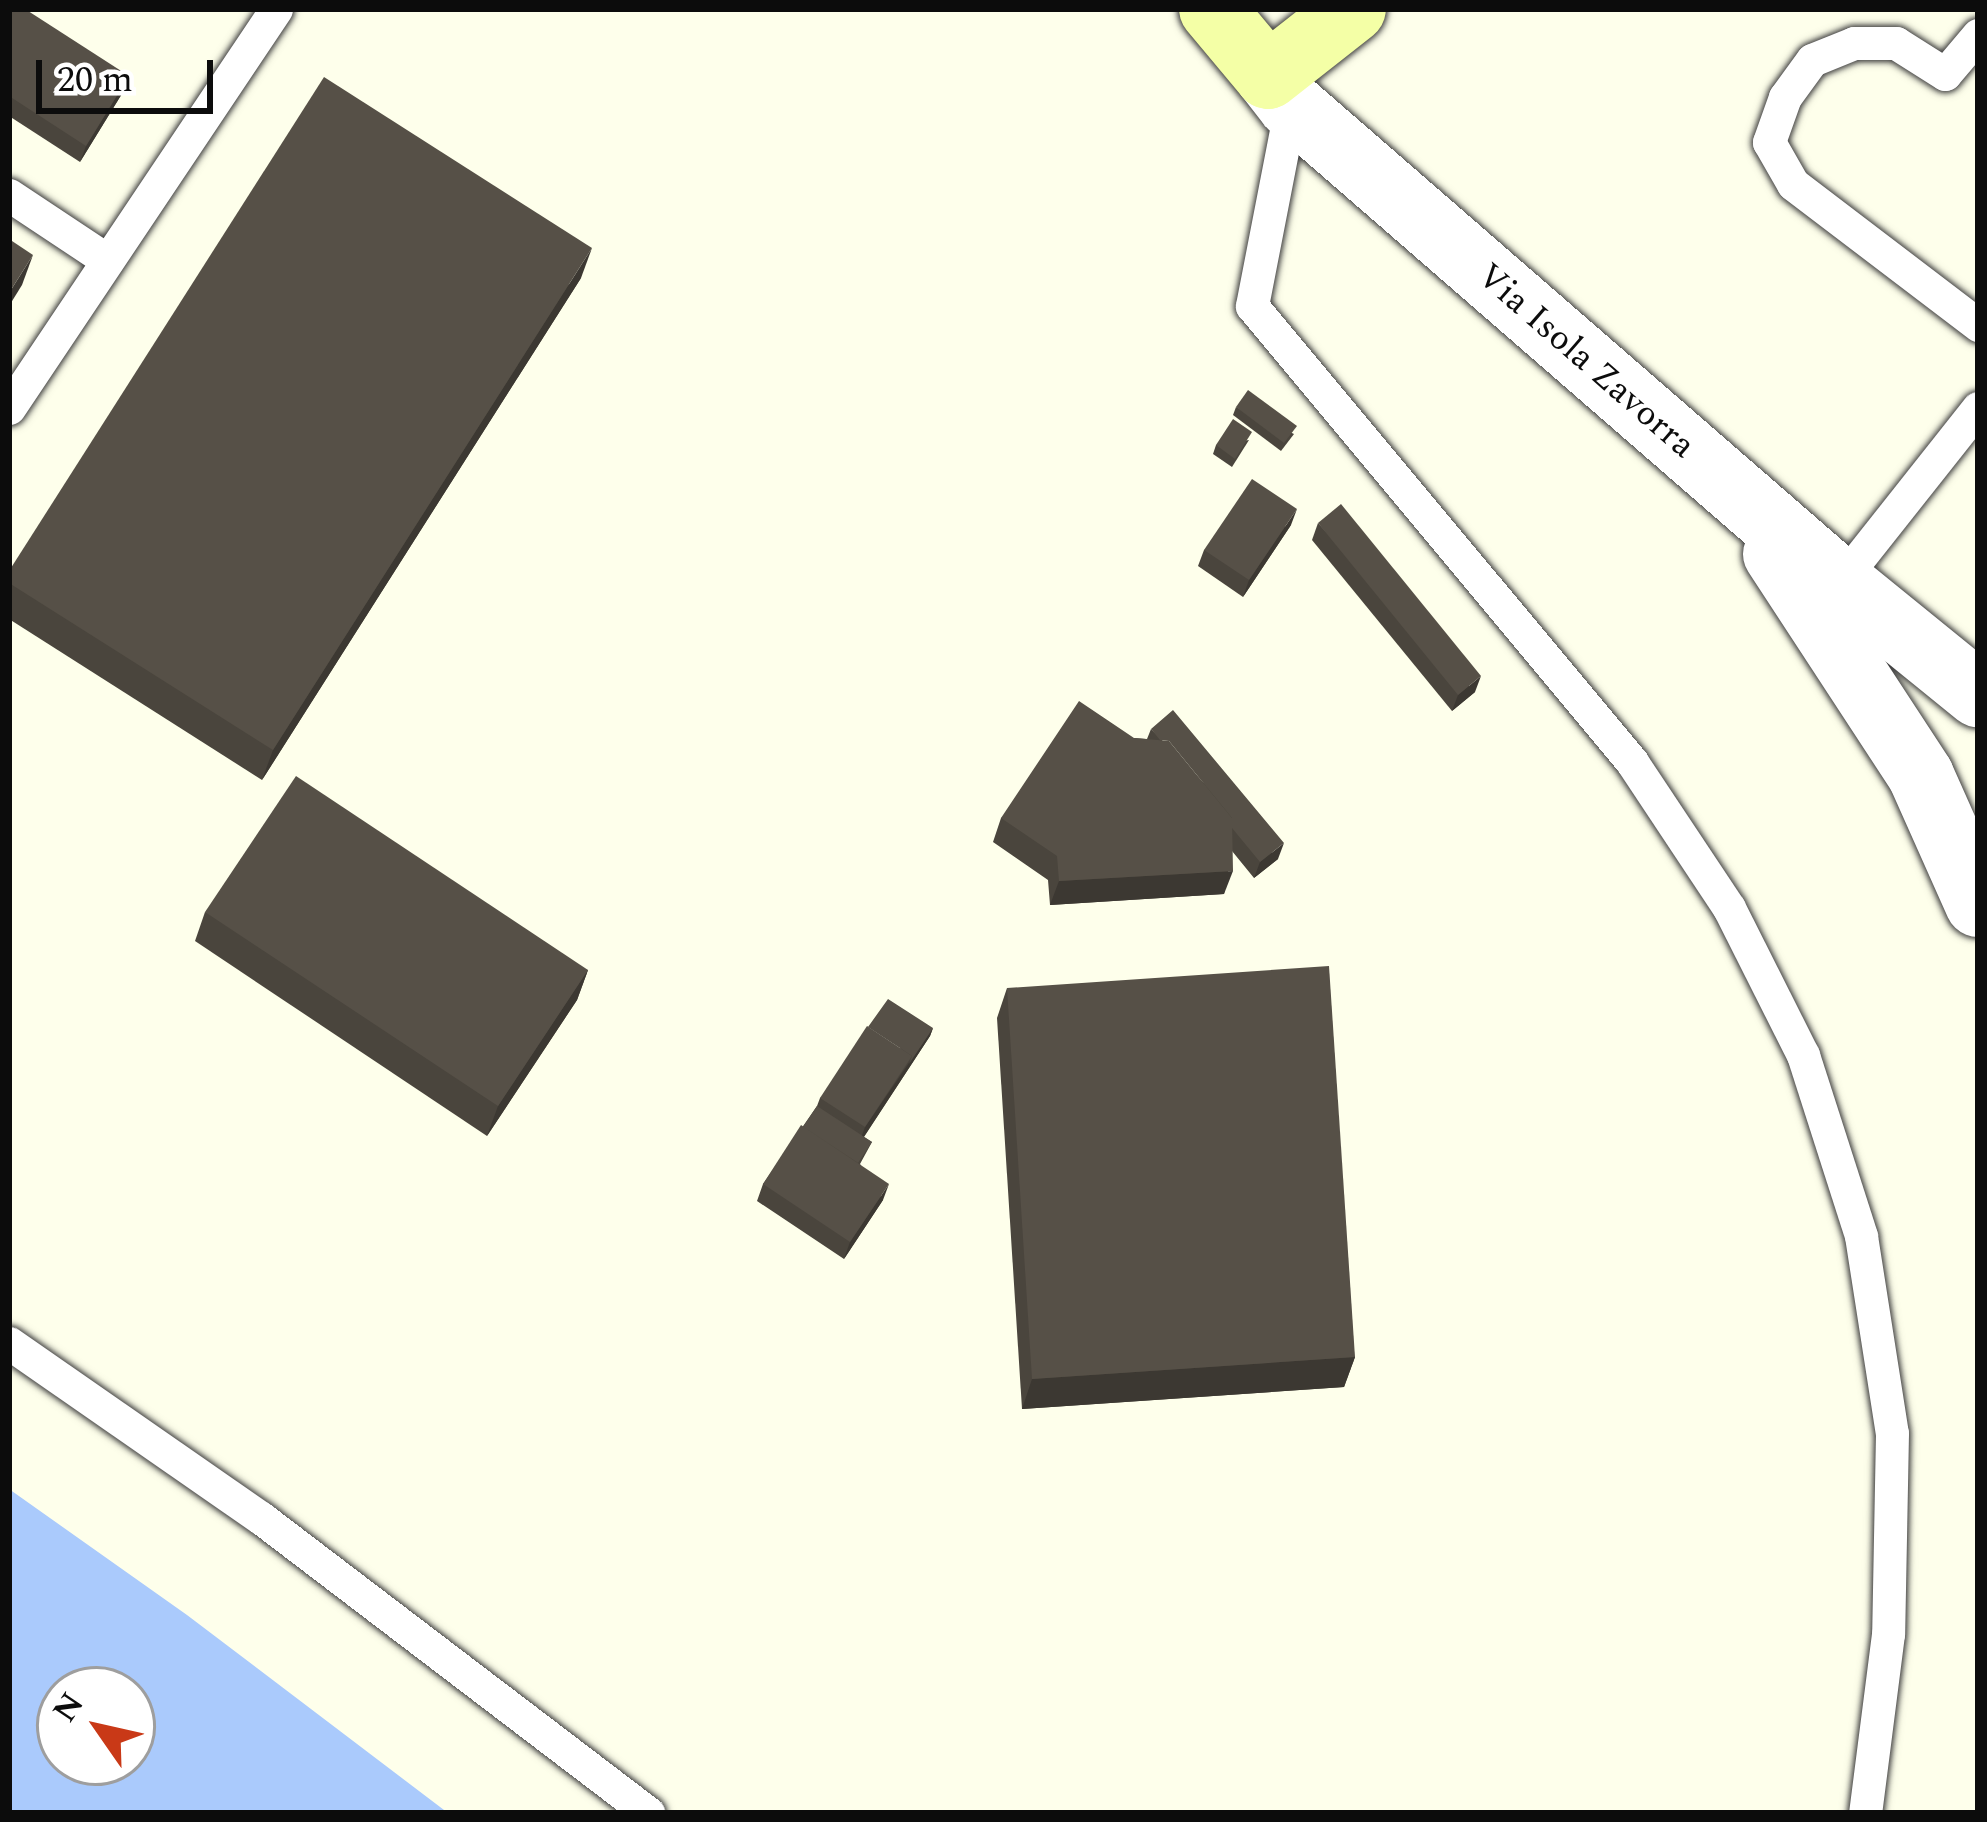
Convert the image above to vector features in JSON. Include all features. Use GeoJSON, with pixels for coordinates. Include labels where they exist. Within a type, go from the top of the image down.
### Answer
{"type":"FeatureCollection","features":[{"type":"Feature","properties":{"kind":"main road","name":"Via Isola Zavorra"},"geometry":{"type":"LineString","coordinates":[[1212,9],[1279,90]]}},
{"type":"Feature","properties":{"kind":"main road"},"geometry":{"type":"LineString","coordinates":[[1279,90],[1353,9]]}},
{"type":"Feature","properties":{"kind":"street","name":"Via Isola Zavorra"},"geometry":{"type":"LineString","coordinates":[[1279,90],[1840,582],[1978,694]]}},
{"type":"Feature","properties":{"kind":"street"},"geometry":{"type":"LineString","coordinates":[[1735,491],[1921,776],[1978,904]]}},
{"type":"Feature","properties":{"kind":"lane"},"geometry":{"type":"LineString","coordinates":[[9,408],[276,9]]}},
{"type":"Feature","properties":{"kind":"lane"},"geometry":{"type":"LineString","coordinates":[[1978,35],[1946,74],[1896,43],[1854,43],[1812,60],[1785,97],[1769,142],[1793,184],[1978,325]]}},
{"type":"Feature","properties":{"kind":"lane"},"geometry":{"type":"LineString","coordinates":[[1279,90],[1252,305],[1632,762],[1729,908],[1802,1055],[1861,1236],[1892,1433],[1888,1634],[1865,1813]]}},
{"type":"Feature","properties":{"kind":"lane"},"geometry":{"type":"LineString","coordinates":[[9,195],[107,260]]}},
{"type":"Feature","properties":{"kind":"lane"},"geometry":{"type":"LineString","coordinates":[[1840,582],[1978,408]]}},
{"type":"Feature","properties":{"kind":"lane"},"geometry":{"type":"LineString","coordinates":[[9,1342],[261,1518],[648,1813]]}},
{"type":"Feature","properties":{"kind":"water"},"geometry":{"type":"Polygon","coordinates":[[[9,1489],[187,1615],[448,1813],[9,1813],[9,1489]]]}},
{"type":"Feature","properties":{"kind":"building"},"geometry":{"type":"Polygon","coordinates":[[[9,9],[25,9],[129,76],[86,146],[9,96],[9,9]]]}},
{"type":"Feature","properties":{"kind":"building"},"geometry":{"type":"Polygon","coordinates":[[[324,77],[592,248],[273,750],[9,583],[9,571],[324,77]]]}},
{"type":"Feature","properties":{"kind":"building"},"geometry":{"type":"Polygon","coordinates":[[[9,239],[33,255],[9,293],[9,239]]]}},
{"type":"Feature","properties":{"kind":"building"},"geometry":{"type":"Polygon","coordinates":[[[1248,390],[1297,426],[1284,443],[1236,407],[1248,390]]]}},
{"type":"Feature","properties":{"kind":"building"},"geometry":{"type":"Polygon","coordinates":[[[1233,419],[1252,432],[1235,459],[1216,445],[1233,419]]]}},
{"type":"Feature","properties":{"kind":"building"},"geometry":{"type":"Polygon","coordinates":[[[1252,479],[1297,509],[1249,580],[1204,550],[1252,479]]]}},
{"type":"Feature","properties":{"kind":"building"},"geometry":{"type":"Polygon","coordinates":[[[1341,504],[1481,676],[1458,695],[1318,523],[1341,504]]]}},
{"type":"Feature","properties":{"kind":"building"},"geometry":{"type":"Polygon","coordinates":[[[1079,701],[1134,738],[1169,741],[1232,818],[1233,871],[1059,881],[1057,856],[1001,818],[1079,701]]]}},
{"type":"Feature","properties":{"kind":"building"},"geometry":{"type":"Polygon","coordinates":[[[1173,710],[1284,843],[1260,862],[1232,828],[1232,818],[1169,741],[1160,740],[1151,729],[1173,710]]]}},
{"type":"Feature","properties":{"kind":"building"},"geometry":{"type":"Polygon","coordinates":[[[296,776],[588,970],[498,1106],[205,912],[296,776]]]}},
{"type":"Feature","properties":{"kind":"building"},"geometry":{"type":"Polygon","coordinates":[[[1329,966],[1355,1357],[1032,1379],[1007,988],[1329,966]]]}},
{"type":"Feature","properties":{"kind":"building"},"geometry":{"type":"Polygon","coordinates":[[[888,999],[933,1028],[909,1064],[912,1056],[868,1027],[888,999]]]}},
{"type":"Feature","properties":{"kind":"building"},"geometry":{"type":"Polygon","coordinates":[[[867,1026],[912,1056],[865,1127],[820,1098],[867,1026]]]}},
{"type":"Feature","properties":{"kind":"building"},"geometry":{"type":"Polygon","coordinates":[[[817,1106],[872,1142],[858,1163],[803,1127],[817,1106]]]}},
{"type":"Feature","properties":{"kind":"building"},"geometry":{"type":"Polygon","coordinates":[[[801,1125],[889,1184],[850,1242],[763,1184],[801,1125]]]}}]}
